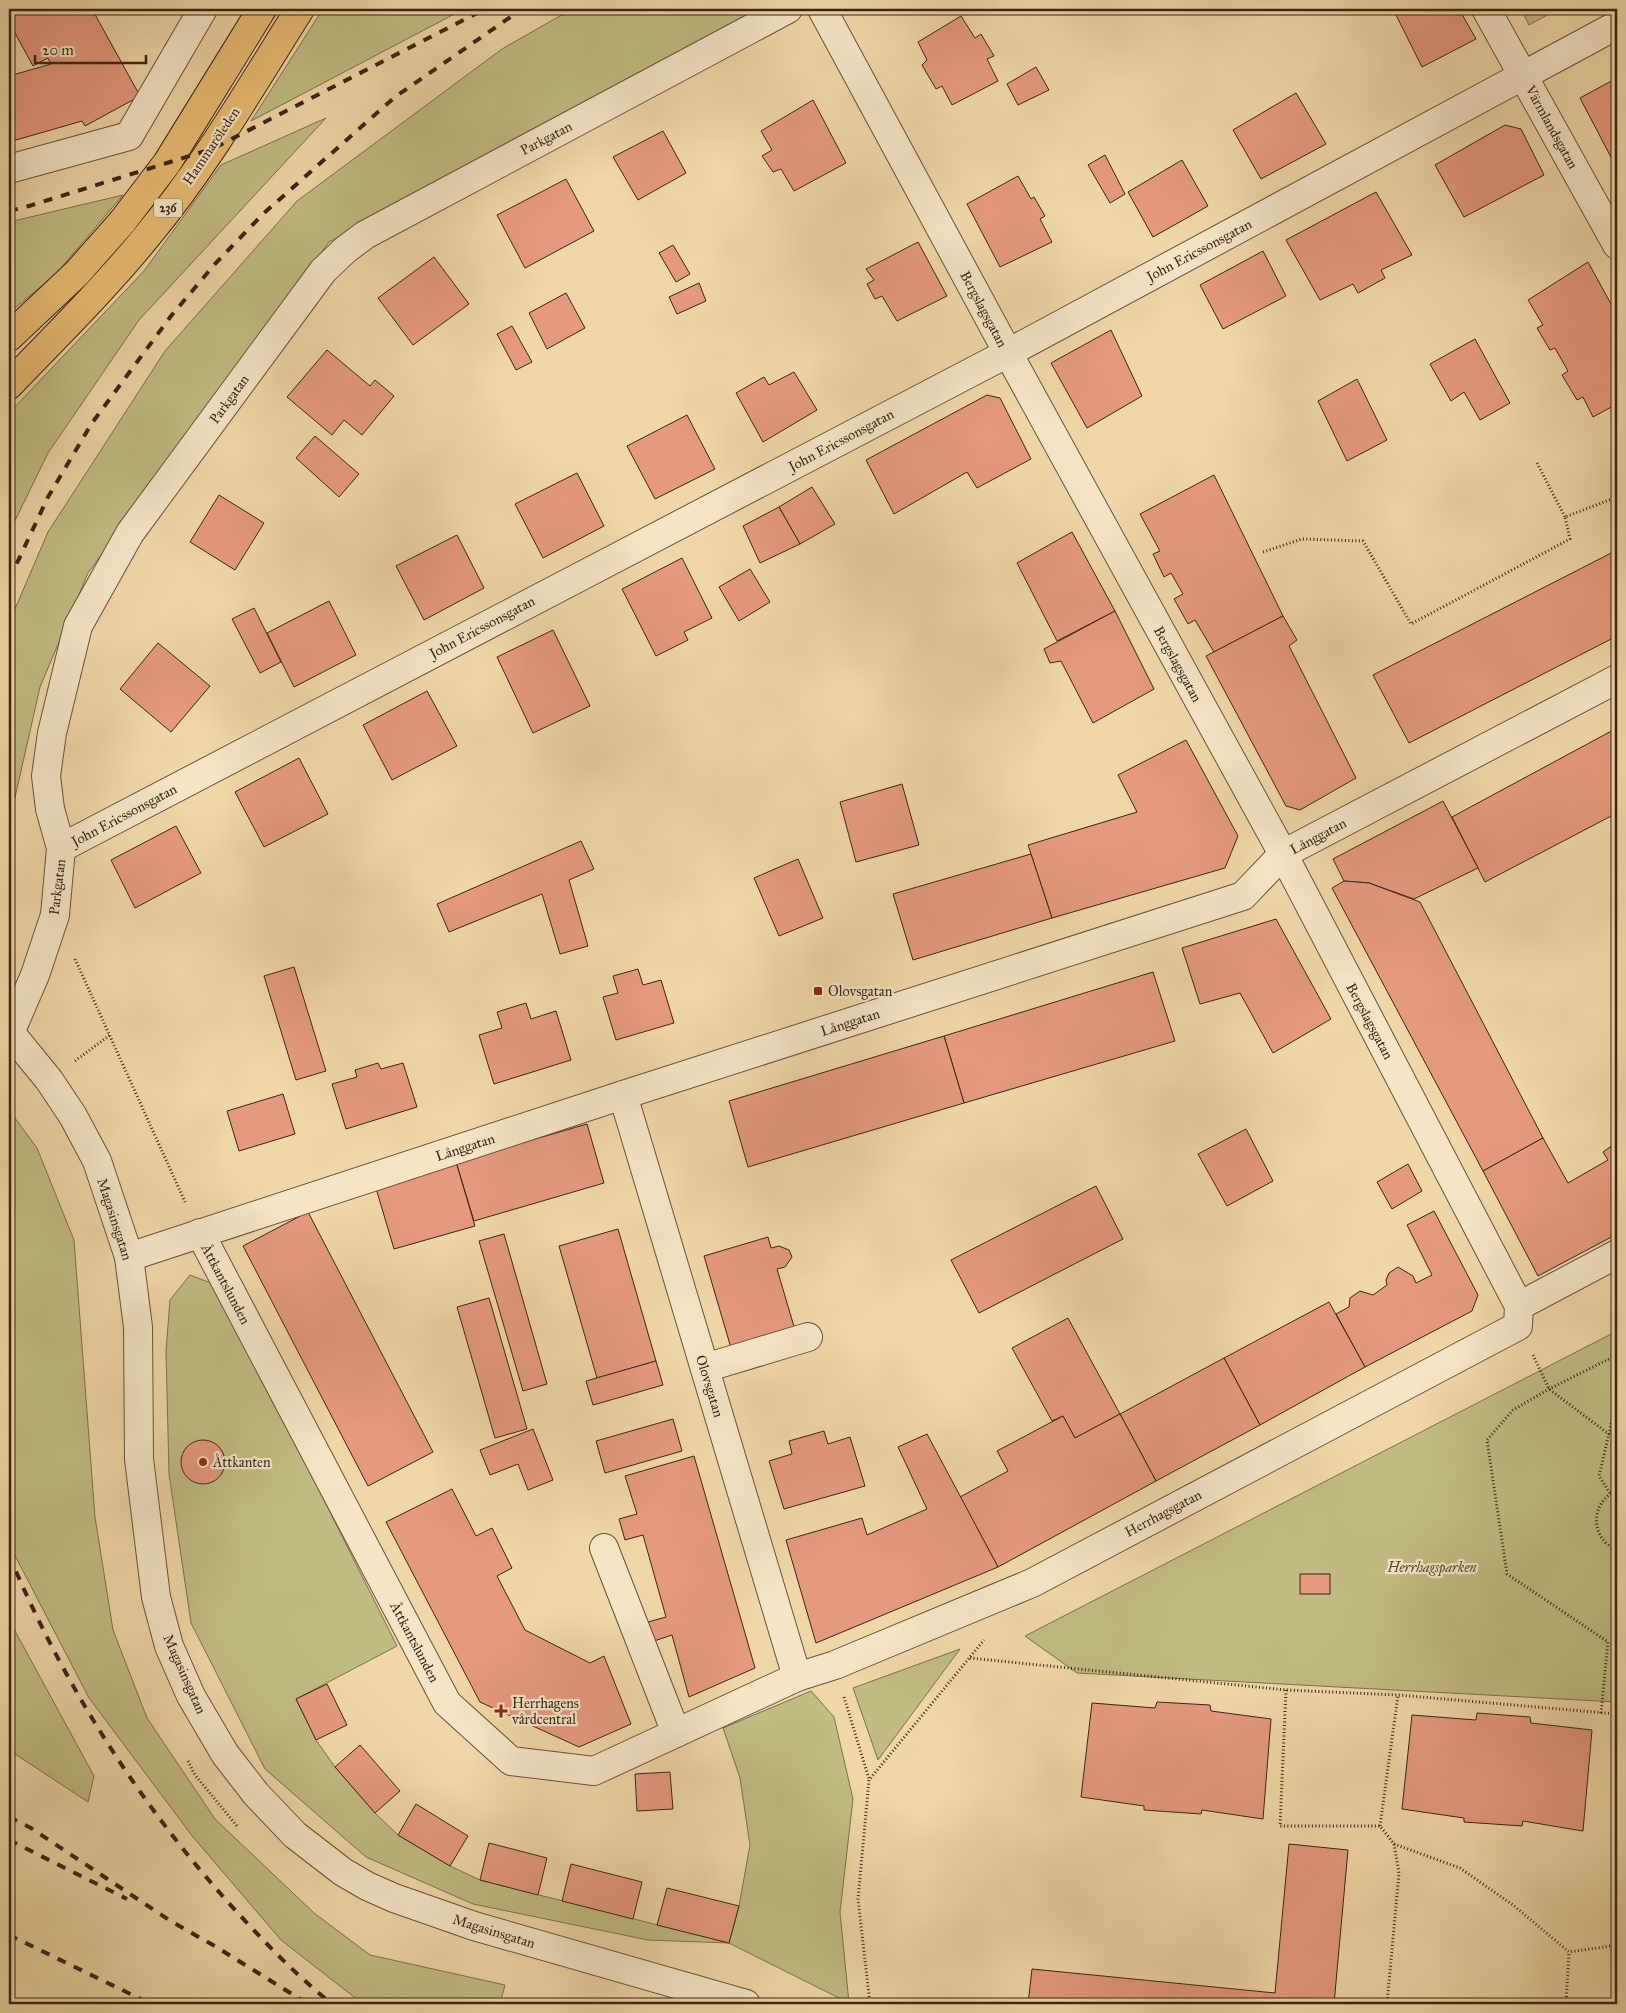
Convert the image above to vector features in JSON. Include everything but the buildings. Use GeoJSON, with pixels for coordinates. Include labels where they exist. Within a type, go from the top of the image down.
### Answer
{"type":"FeatureCollection","features":[{"type":"Feature","properties":{"kind":"main road","name":"Hammaröleden"},"geometry":{"type":"LineString","coordinates":[[9,337],[77,272],[122,222],[167,163],[262,9]]}},
{"type":"Feature","properties":{"kind":"main road","name":"Hammaröleden"},"geometry":{"type":"LineString","coordinates":[[9,385],[101,289],[149,235],[212,149],[300,9]]}},
{"type":"Feature","properties":{"kind":"street"},"geometry":{"type":"LineString","coordinates":[[9,169],[129,136],[203,9]]}},
{"type":"Feature","properties":{"kind":"street","name":"Parkgatan"},"geometry":{"type":"LineString","coordinates":[[9,1032],[35,974],[55,915],[62,848],[50,809],[46,776],[52,733],[78,626],[130,533],[323,271],[345,250],[365,235],[788,9]]}},
{"type":"Feature","properties":{"kind":"street","name":"Bergslagsgatan"},"geometry":{"type":"LineString","coordinates":[[822,9],[1283,854],[1519,1316]]}},
{"type":"Feature","properties":{"kind":"street","name":"Värmlandsgatan"},"geometry":{"type":"LineString","coordinates":[[1486,9],[1617,245]]}},
{"type":"Feature","properties":{"kind":"street","name":"John Ericssonsgatan"},"geometry":{"type":"LineString","coordinates":[[62,848],[1008,353],[1617,25]]}},
{"type":"Feature","properties":{"kind":"street","name":"Långgatan"},"geometry":{"type":"LineString","coordinates":[[129,1257],[623,1095],[1244,896],[1283,854],[1617,679]]}},
{"type":"Feature","properties":{"kind":"street","name":"Magasinsgatan"},"geometry":{"type":"LineString","coordinates":[[9,1032],[49,1080],[73,1116],[96,1161],[129,1257],[138,1327],[139,1459],[156,1597],[169,1646],[192,1696],[225,1754],[256,1794],[295,1835],[330,1862],[367,1886],[394,1898],[474,1926],[746,2004]]}},
{"type":"Feature","properties":{"kind":"street","name":"Olovsgatan"},"geometry":{"type":"LineString","coordinates":[[623,1095],[797,1677]]}},
{"type":"Feature","properties":{"kind":"street","name":"Åttkantslunden"},"geometry":{"type":"LineString","coordinates":[[200,1233],[447,1703],[511,1761],[594,1771],[797,1677]]}},
{"type":"Feature","properties":{"kind":"street","name":"Herrhagsgatan"},"geometry":{"type":"LineString","coordinates":[[797,1677],[835,1665],[1032,1583],[1519,1316],[1617,1254]]}},
{"type":"Feature","properties":{"kind":"street"},"geometry":{"type":"LineString","coordinates":[[705,1368],[808,1337]]}},
{"type":"Feature","properties":{"kind":"street"},"geometry":{"type":"LineString","coordinates":[[604,1548],[676,1733]]}},
{"type":"Feature","properties":{"kind":"path"},"geometry":{"type":"LineString","coordinates":[[1262,552],[1302,539],[1363,541],[1410,624],[1570,539],[1565,517],[1537,464]]}},
{"type":"Feature","properties":{"kind":"path"},"geometry":{"type":"LineString","coordinates":[[1565,517],[1617,497]]}},
{"type":"Feature","properties":{"kind":"path"},"geometry":{"type":"LineString","coordinates":[[55,915],[200,1233]]}},
{"type":"Feature","properties":{"kind":"path"},"geometry":{"type":"LineString","coordinates":[[1519,1316],[1549,1389],[1610,1435],[1617,1438]]}},
{"type":"Feature","properties":{"kind":"path"},"geometry":{"type":"LineString","coordinates":[[1601,1713],[1608,1642],[1507,1574],[1487,1440],[1513,1410],[1549,1389],[1617,1355]]}},
{"type":"Feature","properties":{"kind":"path"},"geometry":{"type":"LineString","coordinates":[[1610,1493],[1599,1476],[1617,1399]]}},
{"type":"Feature","properties":{"kind":"path"},"geometry":{"type":"LineString","coordinates":[[1617,1490],[1610,1493],[1600,1504],[1595,1519],[1601,1538],[1613,1549],[1617,1550]]}},
{"type":"Feature","properties":{"kind":"path"},"geometry":{"type":"LineString","coordinates":[[869,1780],[988,1636]]}},
{"type":"Feature","properties":{"kind":"path"},"geometry":{"type":"LineString","coordinates":[[970,1658],[1286,1690],[1398,1695],[1617,1714]]}},
{"type":"Feature","properties":{"kind":"path"},"geometry":{"type":"LineString","coordinates":[[835,1665],[869,1780],[858,1899],[870,2004]]}},
{"type":"Feature","properties":{"kind":"path"},"geometry":{"type":"LineString","coordinates":[[1286,1690],[1280,1826],[1380,1826]]}},
{"type":"Feature","properties":{"kind":"path"},"geometry":{"type":"LineString","coordinates":[[1388,2004],[1399,1873],[1394,1844],[1380,1826],[1398,1695]]}},
{"type":"Feature","properties":{"kind":"path"},"geometry":{"type":"LineString","coordinates":[[187,1759],[206,1789],[243,1832]]}},
{"type":"Feature","properties":{"kind":"path"},"geometry":{"type":"LineString","coordinates":[[1394,1844],[1460,1868],[1513,1905],[1569,1952],[1617,1945]]}},
{"type":"Feature","properties":{"kind":"path"},"geometry":{"type":"LineString","coordinates":[[1566,2004],[1569,1952]]}},
{"type":"Feature","properties":{"kind":"green space"},"geometry":{"type":"Polygon","coordinates":[[[323,9],[464,9],[251,121],[323,9]]]}},
{"type":"Feature","properties":{"kind":"green space"},"geometry":{"type":"Polygon","coordinates":[[[572,9],[769,9],[329,242],[88,573],[40,687],[9,824],[9,623],[48,532],[165,351],[297,201],[502,49],[572,9]]]}},
{"type":"Feature","properties":{"kind":"green space"},"geometry":{"type":"Polygon","coordinates":[[[1521,9],[1558,9],[1529,25],[1521,9]]]}},
{"type":"Feature","properties":{"kind":"green space"},"geometry":{"type":"Polygon","coordinates":[[[326,118],[139,320],[48,453],[9,533],[9,413],[144,271],[221,165],[326,118]]]}},
{"type":"Feature","properties":{"kind":"green space"},"geometry":{"type":"Polygon","coordinates":[[[123,195],[55,275],[9,313],[9,222],[123,195]]]}},
{"type":"Feature","properties":{"kind":"green space"},"geometry":{"type":"Polygon","coordinates":[[[9,1110],[37,1148],[74,1240],[95,1517],[113,1630],[147,1718],[215,1819],[314,1913],[370,1955],[505,1985],[500,2004],[363,2004],[281,1940],[193,1837],[89,1698],[9,1544],[9,1110]]]}},
{"type":"Feature","properties":{"kind":"green space"},"geometry":{"type":"Polygon","coordinates":[[[190,1275],[211,1283],[304,1460],[397,1646],[296,1699],[316,1740],[335,1767],[375,1813],[398,1835],[450,1866],[480,1880],[729,1943],[648,1940],[473,1904],[366,1857],[265,1769],[191,1623],[169,1474],[166,1351],[170,1300],[190,1275]]]}},
{"type":"Feature","properties":{"kind":"green space","name":"Herrhagsparken"},"geometry":{"type":"Polygon","coordinates":[[[1617,1331],[1617,1702],[1077,1673],[1025,1636],[1617,1331]]]}},
{"type":"Feature","properties":{"kind":"green space"},"geometry":{"type":"Polygon","coordinates":[[[9,1620],[94,1776],[88,1802],[9,1750],[9,1620]]]}},
{"type":"Feature","properties":{"kind":"green space"},"geometry":{"type":"Polygon","coordinates":[[[960,1649],[878,1760],[853,1688],[960,1649]]]}},
{"type":"Feature","properties":{"kind":"green space"},"geometry":{"type":"Polygon","coordinates":[[[811,1691],[834,1717],[853,1799],[840,1912],[849,2003],[729,1943],[739,1906],[750,1845],[740,1778],[723,1728],[811,1691]]]}},
{"type":"Feature","properties":{"kind":"railway"},"geometry":{"type":"LineString","coordinates":[[9,211],[212,149],[485,9]]}},
{"type":"Feature","properties":{"kind":"railway"},"geometry":{"type":"LineString","coordinates":[[9,580],[48,497],[92,423],[171,316],[215,264],[263,214],[395,97],[522,9]]}},
{"type":"Feature","properties":{"kind":"railway"},"geometry":{"type":"LineString","coordinates":[[9,1555],[56,1655],[83,1704],[112,1751],[144,1797],[212,1884],[249,1925],[289,1966],[332,2004]]}},
{"type":"Feature","properties":{"kind":"railway"},"geometry":{"type":"LineString","coordinates":[[9,1817],[31,1828],[169,1920],[308,2004]]}},
{"type":"Feature","properties":{"kind":"railway"},"geometry":{"type":"LineString","coordinates":[[9,1840],[127,1899]]}},
{"type":"Feature","properties":{"kind":"railway"},"geometry":{"type":"LineString","coordinates":[[9,1935],[151,2004]]}},
{"type":"Feature","properties":{"kind":"place","name":"Olovsgatan"},"geometry":{"type":"Point","coordinates":[818,991]}},
{"type":"Feature","properties":{"kind":"place","name":"Åttkanten"},"geometry":{"type":"Point","coordinates":[203,1462]}},
{"type":"Feature","properties":{"kind":"place","name":"Herrhagens vårdcentral"},"geometry":{"type":"Point","coordinates":[501,1711]}}]}
